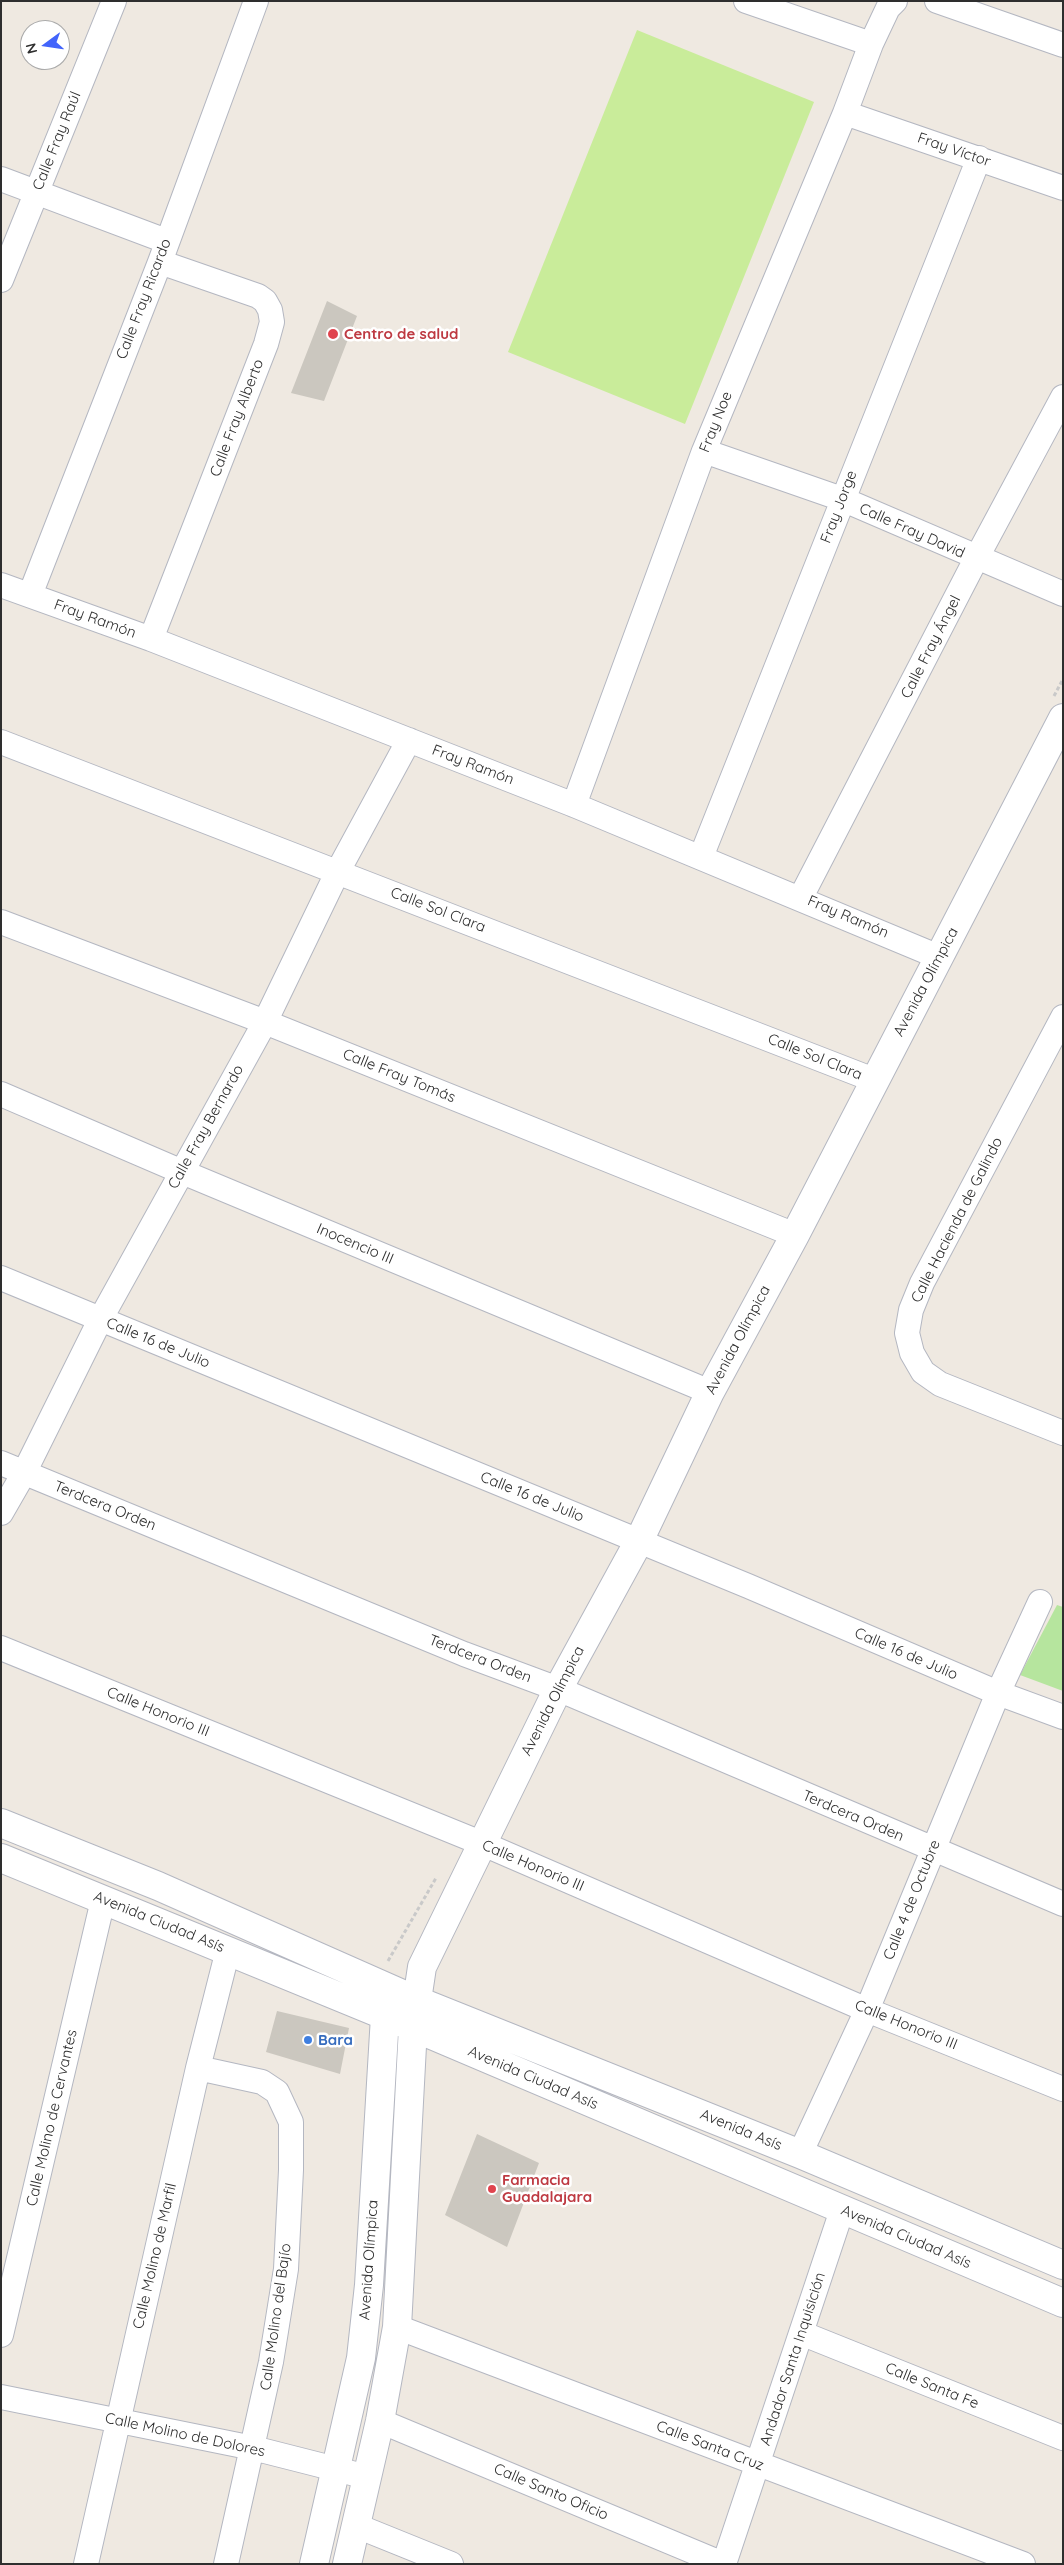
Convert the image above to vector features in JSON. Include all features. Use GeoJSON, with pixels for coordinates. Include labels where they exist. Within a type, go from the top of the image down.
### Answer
{"type":"FeatureCollection","features":[{"type":"Feature","properties":{"kind":"street","name":"Calle Fray Raúl"},"geometry":{"type":"LineString","coordinates":[[1,280],[114,1]]}},
{"type":"Feature","properties":{"kind":"street","name":"Calle Fray Ricardo"},"geometry":{"type":"LineString","coordinates":[[30,595],[163,252],[256,1]]}},
{"type":"Feature","properties":{"kind":"street","name":"Fray Noe"},"geometry":{"type":"LineString","coordinates":[[574,805],[704,451],[845,113],[871,44],[888,8],[895,1]]}},
{"type":"Feature","properties":{"kind":"street"},"geometry":{"type":"LineString","coordinates":[[937,1],[981,8],[1063,45]]}},
{"type":"Feature","properties":{"kind":"street"},"geometry":{"type":"LineString","coordinates":[[759,3],[871,44]]}},
{"type":"Feature","properties":{"kind":"street","name":"Fray Víctor"},"geometry":{"type":"LineString","coordinates":[[845,113],[1063,188]]}},
{"type":"Feature","properties":{"kind":"street","name":"Fray Jorge"},"geometry":{"type":"LineString","coordinates":[[701,857],[730,790],[842,499],[979,158]]}},
{"type":"Feature","properties":{"kind":"street","name":"Calle Fray Alberto"},"geometry":{"type":"LineString","coordinates":[[1,179],[36,192],[258,296],[265,301],[270,310],[272,322],[266,344],[151,639]]}},
{"type":"Feature","properties":{"kind":"street","name":"Calle Fray Ángel"},"geometry":{"type":"LineString","coordinates":[[801,898],[976,559],[1063,398]]}},
{"type":"Feature","properties":{"kind":"street","name":"Calle Fray David"},"geometry":{"type":"LineString","coordinates":[[704,451],[842,499],[976,559],[1063,594]]}},
{"type":"Feature","properties":{"kind":"street","name":"Fray Ramón"},"geometry":{"type":"LineString","coordinates":[[1,584],[151,639],[574,805],[939,957]]}},
{"type":"Feature","properties":{"kind":"street","name":"Avenida Olímpica"},"geometry":{"type":"LineString","coordinates":[[347,2564],[380,2421],[397,2327],[413,2027],[422,1967],[558,1689],[638,1541],[710,1392],[795,1235],[1063,718]]}},
{"type":"Feature","properties":{"kind":"street","name":"Calle Fray Bernardo"},"geometry":{"type":"LineString","coordinates":[[1,1513],[24,1473],[100,1320],[180,1171],[265,1022],[338,871],[408,740]]}},
{"type":"Feature","properties":{"kind":"street","name":"Calle Sol Clara"},"geometry":{"type":"LineString","coordinates":[[1,742],[874,1080]]}},
{"type":"Feature","properties":{"kind":"street","name":"Calle Fray Tomás"},"geometry":{"type":"LineString","coordinates":[[1,922],[265,1022],[795,1235]]}},
{"type":"Feature","properties":{"kind":"street","name":"Calle Hacienda de Galindo"},"geometry":{"type":"LineString","coordinates":[[1063,1016],[922,1283],[911,1310],[907,1333],[912,1354],[923,1372],[940,1384],[1063,1434]]}},
{"type":"Feature","properties":{"kind":"street","name":"Inocencio III"},"geometry":{"type":"LineString","coordinates":[[1,1094],[180,1171],[710,1392]]}},
{"type":"Feature","properties":{"kind":"street","name":"Calle 16 de Julio"},"geometry":{"type":"LineString","coordinates":[[1,1278],[638,1541],[998,1693],[1063,1717]]}},
{"type":"Feature","properties":{"kind":"street","name":"Terdcera Orden"},"geometry":{"type":"LineString","coordinates":[[1,1464],[464,1654],[558,1689],[1063,1904]]}},
{"type":"Feature","properties":{"kind":"street","name":"Calle 4 de Octubre"},"geometry":{"type":"LineString","coordinates":[[800,2154],[867,2010],[998,1693],[1040,1602]]}},
{"type":"Feature","properties":{"kind":"street","name":"Calle Honorio III"},"geometry":{"type":"LineString","coordinates":[[1,1648],[481,1843],[867,2010],[1063,2088]]}},
{"type":"Feature","properties":{"kind":"street","name":"Avenida Ciudad Asís"},"geometry":{"type":"LineString","coordinates":[[1,1823],[158,1886],[394,1988],[418,2001]]}},
{"type":"Feature","properties":{"kind":"street","name":"Avenida Ciudad Asís"},"geometry":{"type":"LineString","coordinates":[[1,1858],[413,2027],[1063,2303]]}},
{"type":"Feature","properties":{"kind":"street","name":"Calle Molino de Cervantes"},"geometry":{"type":"LineString","coordinates":[[1,2335],[103,1900]]}},
{"type":"Feature","properties":{"kind":"street","name":"Calle Molino de Marfil"},"geometry":{"type":"LineString","coordinates":[[86,2564],[198,2068],[228,1950]]}},
{"type":"Feature","properties":{"kind":"street","name":"Avenida Olímpica"},"geometry":{"type":"LineString","coordinates":[[314,2564],[361,2358],[370,2285],[385,2016],[394,1988],[422,1967]]}},
{"type":"Feature","properties":{"kind":"street","name":"Avenida Asís"},"geometry":{"type":"LineString","coordinates":[[418,2001],[800,2154],[1063,2265]]}},
{"type":"Feature","properties":{"kind":"street","name":"Calle Molino del Bajío"},"geometry":{"type":"LineString","coordinates":[[198,2068],[262,2082],[277,2092],[291,2122],[291,2170],[286,2269],[271,2362],[226,2564]]}},
{"type":"Feature","properties":{"kind":"street","name":"Andador Santa Inquisición"},"geometry":{"type":"LineString","coordinates":[[723,2564],[758,2465],[842,2210]]}},
{"type":"Feature","properties":{"kind":"street","name":"Calle Santa Cruz"},"geometry":{"type":"LineString","coordinates":[[397,2327],[1023,2564]]}},
{"type":"Feature","properties":{"kind":"street","name":"Calle Santa Fe"},"geometry":{"type":"LineString","coordinates":[[801,2333],[1063,2438]]}},
{"type":"Feature","properties":{"kind":"street","name":"Calle Molino de Dolores"},"geometry":{"type":"LineString","coordinates":[[1,2397],[253,2448],[367,2477]]}},
{"type":"Feature","properties":{"kind":"street","name":"Calle Santo Oficio"},"geometry":{"type":"LineString","coordinates":[[380,2421],[723,2564]]}},
{"type":"Feature","properties":{"kind":"street"},"geometry":{"type":"LineString","coordinates":[[357,2526],[451,2564]]}},
{"type":"Feature","properties":{"kind":"green space"},"geometry":{"type":"Polygon","coordinates":[[[637,30],[814,102],[685,424],[508,352],[637,30]]]}},
{"type":"Feature","properties":{"kind":"green space"},"geometry":{"type":"Polygon","coordinates":[[[1057,1605],[1063,1607],[1063,1691],[1020,1675],[1057,1605]]]}},
{"type":"Feature","properties":{"kind":"building","name":"Centro de salud"},"geometry":{"type":"Polygon","coordinates":[[[327,301],[357,316],[324,401],[291,393],[327,301]]]}},
{"type":"Feature","properties":{"kind":"building","name":"Bara"},"geometry":{"type":"Polygon","coordinates":[[[277,2011],[349,2028],[340,2074],[266,2052],[277,2011]]]}},
{"type":"Feature","properties":{"kind":"building","name":"Farmacia Guadalajara"},"geometry":{"type":"Polygon","coordinates":[[[477,2134],[539,2163],[507,2247],[445,2215],[477,2134]]]}},
{"type":"Feature","properties":{"kind":"place","name":"Centro de salud"},"geometry":{"type":"Point","coordinates":[333,334]}},
{"type":"Feature","properties":{"kind":"place","name":"Bara"},"geometry":{"type":"Point","coordinates":[308,2040]}},
{"type":"Feature","properties":{"kind":"place","name":"Farmacia Guadalajara"},"geometry":{"type":"Point","coordinates":[492,2189]}}]}
